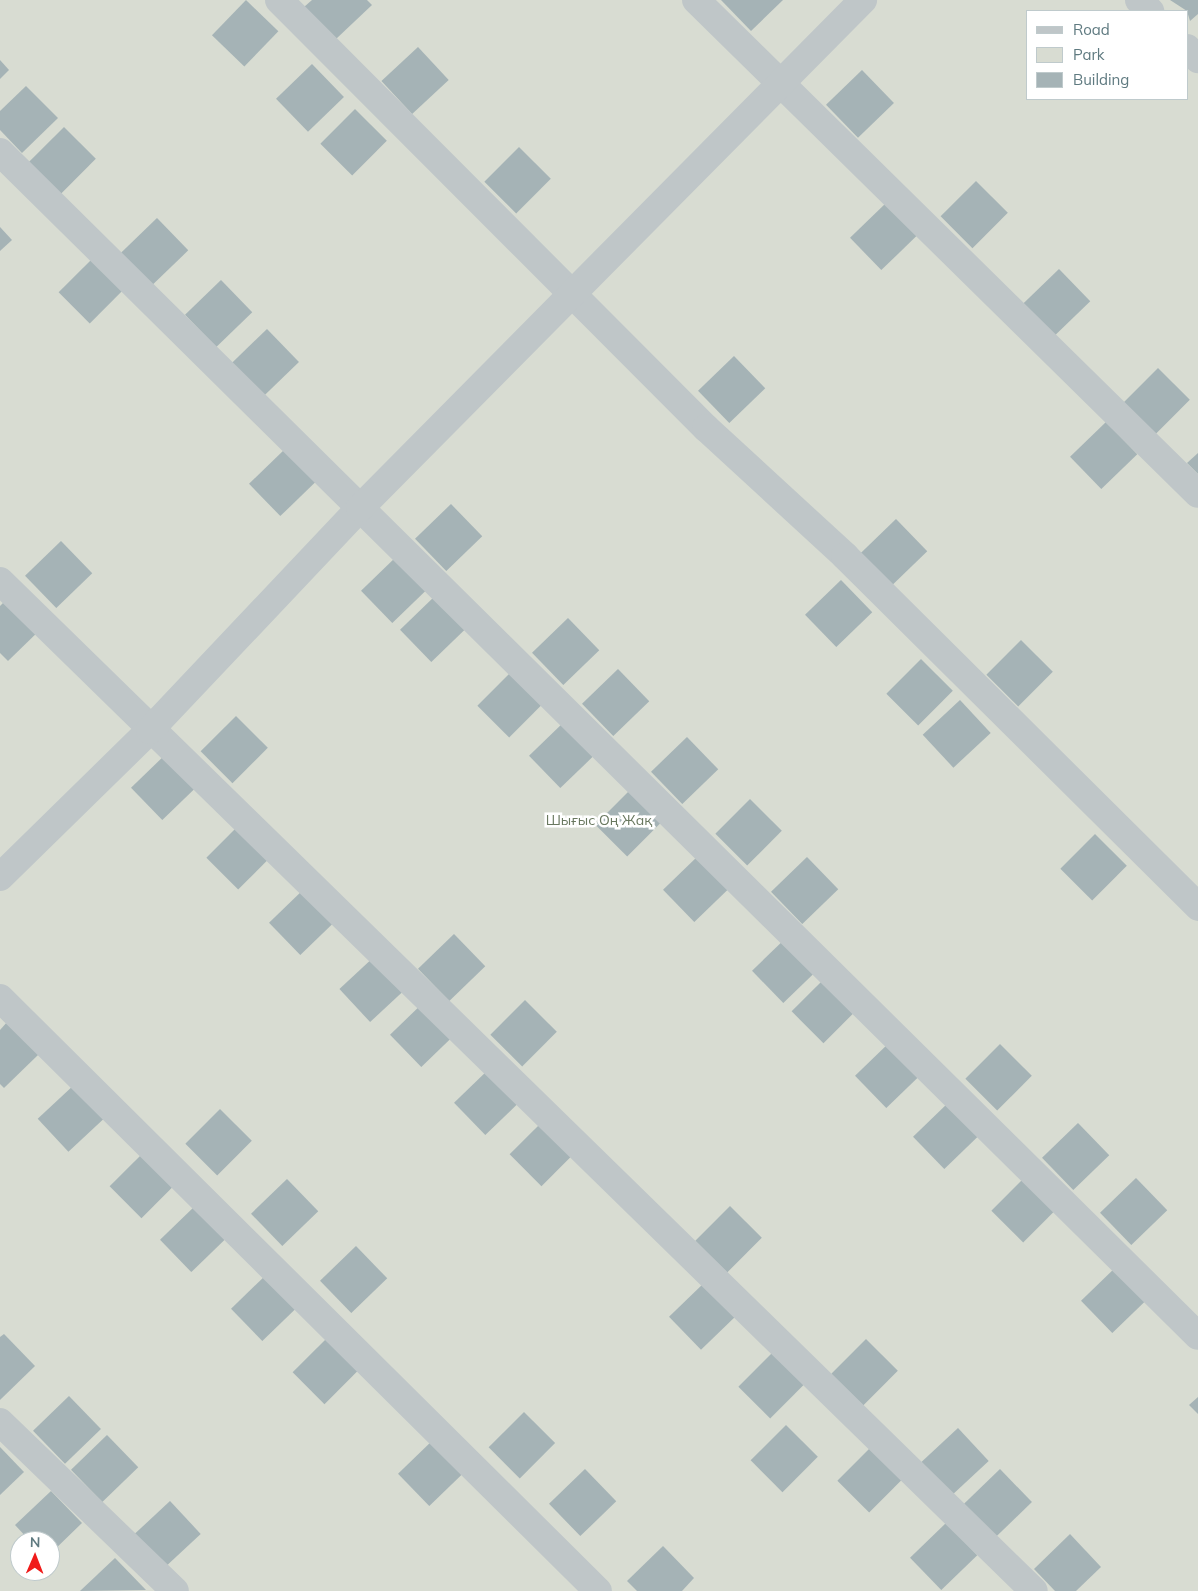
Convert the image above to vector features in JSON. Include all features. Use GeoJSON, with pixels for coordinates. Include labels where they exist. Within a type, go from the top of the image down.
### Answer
{"type":"FeatureCollection","features":[{"type":"Feature","properties":{"kind":"lane"},"geometry":{"type":"LineString","coordinates":[[279,0],[573,292],[706,428],[845,556],[1198,907]]}},
{"type":"Feature","properties":{"kind":"lane"},"geometry":{"type":"LineString","coordinates":[[696,0],[784,82],[1198,494]]}},
{"type":"Feature","properties":{"kind":"lane"},"geometry":{"type":"LineString","coordinates":[[0,877],[150,730],[360,508],[784,82],[863,0]]}},
{"type":"Feature","properties":{"kind":"lane"},"geometry":{"type":"LineString","coordinates":[[1139,0],[1149,10]]}},
{"type":"Feature","properties":{"kind":"lane"},"geometry":{"type":"LineString","coordinates":[[1188,49],[1198,59]]}},
{"type":"Feature","properties":{"kind":"lane"},"geometry":{"type":"LineString","coordinates":[[0,152],[1198,1336]]}},
{"type":"Feature","properties":{"kind":"lane"},"geometry":{"type":"LineString","coordinates":[[0,581],[150,730],[1034,1591]]}},
{"type":"Feature","properties":{"kind":"lane"},"geometry":{"type":"LineString","coordinates":[[0,998],[598,1591]]}},
{"type":"Feature","properties":{"kind":"lane"},"geometry":{"type":"LineString","coordinates":[[0,1422],[175,1591]]}},
{"type":"Feature","properties":{"kind":"green space","name":"Шығыс Оң Жақ"},"geometry":{"type":"Polygon","coordinates":[[[0,0],[1198,0],[1198,1591],[0,1591],[0,0]]]}},
{"type":"Feature","properties":{"kind":"building"},"geometry":{"type":"Polygon","coordinates":[[[246,0],[278,31],[244,67],[212,35],[246,0]]]}},
{"type":"Feature","properties":{"kind":"building"},"geometry":{"type":"Polygon","coordinates":[[[312,0],[367,0],[372,5],[336,39],[304,7],[312,0]]]}},
{"type":"Feature","properties":{"kind":"building"},"geometry":{"type":"Polygon","coordinates":[[[721,0],[783,0],[751,31],[721,0]]]}},
{"type":"Feature","properties":{"kind":"building"},"geometry":{"type":"Polygon","coordinates":[[[1170,0],[1198,0],[1198,14],[1190,21],[1188,10],[1170,0]]]}},
{"type":"Feature","properties":{"kind":"building"},"geometry":{"type":"Polygon","coordinates":[[[418,47],[449,80],[412,114],[381,81],[418,47]]]}},
{"type":"Feature","properties":{"kind":"building"},"geometry":{"type":"Polygon","coordinates":[[[0,60],[9,70],[0,79],[0,60]]]}},
{"type":"Feature","properties":{"kind":"building"},"geometry":{"type":"Polygon","coordinates":[[[312,64],[344,97],[308,132],[276,99],[312,64]]]}},
{"type":"Feature","properties":{"kind":"building"},"geometry":{"type":"Polygon","coordinates":[[[862,70],[894,103],[858,138],[826,105],[862,70]]]}},
{"type":"Feature","properties":{"kind":"building"},"geometry":{"type":"Polygon","coordinates":[[[26,86],[58,118],[22,153],[0,130],[0,111],[26,86]]]}},
{"type":"Feature","properties":{"kind":"building"},"geometry":{"type":"Polygon","coordinates":[[[355,109],[387,141],[352,175],[320,144],[355,109]]]}},
{"type":"Feature","properties":{"kind":"building"},"geometry":{"type":"Polygon","coordinates":[[[64,127],[96,159],[60,194],[29,162],[64,127]]]}},
{"type":"Feature","properties":{"kind":"building"},"geometry":{"type":"Polygon","coordinates":[[[519,147],[551,179],[516,213],[484,182],[519,147]]]}},
{"type":"Feature","properties":{"kind":"building"},"geometry":{"type":"Polygon","coordinates":[[[976,181],[1008,213],[972,248],[941,216],[976,181]]]}},
{"type":"Feature","properties":{"kind":"building"},"geometry":{"type":"Polygon","coordinates":[[[886,203],[917,235],[881,270],[850,238],[886,203]]]}},
{"type":"Feature","properties":{"kind":"building"},"geometry":{"type":"Polygon","coordinates":[[[157,218],[188,250],[152,285],[121,253],[157,218]]]}},
{"type":"Feature","properties":{"kind":"building"},"geometry":{"type":"Polygon","coordinates":[[[0,227],[12,240],[0,251],[0,227]]]}},
{"type":"Feature","properties":{"kind":"building"},"geometry":{"type":"Polygon","coordinates":[[[94,257],[125,288],[90,323],[59,292],[94,257]]]}},
{"type":"Feature","properties":{"kind":"building"},"geometry":{"type":"Polygon","coordinates":[[[1059,269],[1090,301],[1054,336],[1023,304],[1059,269]]]}},
{"type":"Feature","properties":{"kind":"building"},"geometry":{"type":"Polygon","coordinates":[[[221,280],[252,312],[216,347],[185,315],[221,280]]]}},
{"type":"Feature","properties":{"kind":"building"},"geometry":{"type":"Polygon","coordinates":[[[267,329],[299,362],[263,397],[231,364],[267,329]]]}},
{"type":"Feature","properties":{"kind":"building"},"geometry":{"type":"Polygon","coordinates":[[[734,356],[765,388],[729,423],[698,391],[734,356]]]}},
{"type":"Feature","properties":{"kind":"building"},"geometry":{"type":"Polygon","coordinates":[[[1158,368],[1190,400],[1155,434],[1123,403],[1158,368]]]}},
{"type":"Feature","properties":{"kind":"building"},"geometry":{"type":"Polygon","coordinates":[[[1106,422],[1137,454],[1101,489],[1070,457],[1106,422]]]}},
{"type":"Feature","properties":{"kind":"building"},"geometry":{"type":"Polygon","coordinates":[[[285,449],[316,481],[280,516],[249,484],[285,449]]]}},
{"type":"Feature","properties":{"kind":"building"},"geometry":{"type":"Polygon","coordinates":[[[1198,453],[1198,474],[1187,463],[1198,453]]]}},
{"type":"Feature","properties":{"kind":"building"},"geometry":{"type":"Polygon","coordinates":[[[451,504],[482,536],[446,571],[415,539],[451,504]]]}},
{"type":"Feature","properties":{"kind":"building"},"geometry":{"type":"Polygon","coordinates":[[[896,519],[927,551],[891,586],[860,554],[896,519]]]}},
{"type":"Feature","properties":{"kind":"building"},"geometry":{"type":"Polygon","coordinates":[[[61,541],[92,573],[56,608],[25,576],[61,541]]]}},
{"type":"Feature","properties":{"kind":"building"},"geometry":{"type":"Polygon","coordinates":[[[397,556],[428,588],[392,623],[361,591],[397,556]]]}},
{"type":"Feature","properties":{"kind":"building"},"geometry":{"type":"Polygon","coordinates":[[[841,580],[872,612],[836,647],[805,615],[841,580]]]}},
{"type":"Feature","properties":{"kind":"building"},"geometry":{"type":"Polygon","coordinates":[[[12,594],[44,626],[8,661],[0,653],[0,606],[12,594]]]}},
{"type":"Feature","properties":{"kind":"building"},"geometry":{"type":"Polygon","coordinates":[[[436,595],[467,627],[431,662],[400,630],[436,595]]]}},
{"type":"Feature","properties":{"kind":"building"},"geometry":{"type":"Polygon","coordinates":[[[568,618],[599,650],[563,685],[532,653],[568,618]]]}},
{"type":"Feature","properties":{"kind":"building"},"geometry":{"type":"Polygon","coordinates":[[[1021,640],[1053,672],[1018,706],[986,675],[1021,640]]]}},
{"type":"Feature","properties":{"kind":"building"},"geometry":{"type":"Polygon","coordinates":[[[921,659],[953,691],[918,725],[886,694],[921,659]]]}},
{"type":"Feature","properties":{"kind":"building"},"geometry":{"type":"Polygon","coordinates":[[[618,669],[649,701],[613,736],[582,704],[618,669]]]}},
{"type":"Feature","properties":{"kind":"building"},"geometry":{"type":"Polygon","coordinates":[[[512,671],[544,703],[509,737],[477,706],[512,671]]]}},
{"type":"Feature","properties":{"kind":"building"},"geometry":{"type":"Polygon","coordinates":[[[960,700],[991,733],[953,768],[923,735],[960,700]]]}},
{"type":"Feature","properties":{"kind":"building"},"geometry":{"type":"Polygon","coordinates":[[[236,716],[268,748],[232,783],[201,751],[236,716]]]}},
{"type":"Feature","properties":{"kind":"building"},"geometry":{"type":"Polygon","coordinates":[[[565,721],[596,753],[560,788],[529,756],[565,721]]]}},
{"type":"Feature","properties":{"kind":"building"},"geometry":{"type":"Polygon","coordinates":[[[687,737],[718,769],[682,804],[651,772],[687,737]]]}},
{"type":"Feature","properties":{"kind":"building"},"geometry":{"type":"Polygon","coordinates":[[[167,753],[198,785],[162,820],[131,788],[167,753]]]}},
{"type":"Feature","properties":{"kind":"building"},"geometry":{"type":"Polygon","coordinates":[[[630,790],[662,822],[627,856],[595,825],[630,790]]]}},
{"type":"Feature","properties":{"kind":"building"},"geometry":{"type":"Polygon","coordinates":[[[750,799],[782,831],[747,865],[715,834],[750,799]]]}},
{"type":"Feature","properties":{"kind":"building"},"geometry":{"type":"Polygon","coordinates":[[[241,823],[273,855],[238,889],[206,858],[241,823]]]}},
{"type":"Feature","properties":{"kind":"building"},"geometry":{"type":"Polygon","coordinates":[[[1095,834],[1127,866],[1092,900],[1060,869],[1095,834]]]}},
{"type":"Feature","properties":{"kind":"building"},"geometry":{"type":"Polygon","coordinates":[[[699,855],[730,887],[694,922],[663,890],[699,855]]]}},
{"type":"Feature","properties":{"kind":"building"},"geometry":{"type":"Polygon","coordinates":[[[807,857],[838,889],[802,924],[771,892],[807,857]]]}},
{"type":"Feature","properties":{"kind":"building"},"geometry":{"type":"Polygon","coordinates":[[[305,888],[336,920],[300,955],[269,923],[305,888]]]}},
{"type":"Feature","properties":{"kind":"building"},"geometry":{"type":"Polygon","coordinates":[[[454,934],[485,966],[449,1001],[418,969],[454,934]]]}},
{"type":"Feature","properties":{"kind":"building"},"geometry":{"type":"Polygon","coordinates":[[[788,936],[819,968],[783,1003],[752,971],[788,936]]]}},
{"type":"Feature","properties":{"kind":"building"},"geometry":{"type":"Polygon","coordinates":[[[376,955],[407,988],[370,1022],[339,989],[376,955]]]}},
{"type":"Feature","properties":{"kind":"building"},"geometry":{"type":"Polygon","coordinates":[[[827,976],[859,1008],[823,1043],[792,1011],[827,976]]]}},
{"type":"Feature","properties":{"kind":"building"},"geometry":{"type":"Polygon","coordinates":[[[426,1000],[457,1032],[421,1067],[390,1035],[426,1000]]]}},
{"type":"Feature","properties":{"kind":"building"},"geometry":{"type":"Polygon","coordinates":[[[525,1000],[557,1032],[522,1066],[490,1035],[525,1000]]]}},
{"type":"Feature","properties":{"kind":"building"},"geometry":{"type":"Polygon","coordinates":[[[8,1021],[39,1054],[4,1088],[0,1084],[0,1030],[8,1021]]]}},
{"type":"Feature","properties":{"kind":"building"},"geometry":{"type":"Polygon","coordinates":[[[891,1041],[922,1073],[886,1108],[855,1076],[891,1041]]]}},
{"type":"Feature","properties":{"kind":"building"},"geometry":{"type":"Polygon","coordinates":[[[1000,1044],[1032,1076],[997,1110],[965,1079],[1000,1044]]]}},
{"type":"Feature","properties":{"kind":"building"},"geometry":{"type":"Polygon","coordinates":[[[490,1068],[521,1100],[485,1135],[454,1103],[490,1068]]]}},
{"type":"Feature","properties":{"kind":"building"},"geometry":{"type":"Polygon","coordinates":[[[75,1084],[106,1117],[68,1152],[38,1119],[75,1084]]]}},
{"type":"Feature","properties":{"kind":"building"},"geometry":{"type":"Polygon","coordinates":[[[949,1102],[980,1134],[944,1169],[913,1137],[949,1102]]]}},
{"type":"Feature","properties":{"kind":"building"},"geometry":{"type":"Polygon","coordinates":[[[220,1109],[252,1141],[217,1175],[185,1144],[220,1109]]]}},
{"type":"Feature","properties":{"kind":"building"},"geometry":{"type":"Polygon","coordinates":[[[545,1119],[577,1151],[541,1186],[510,1154],[545,1119]]]}},
{"type":"Feature","properties":{"kind":"building"},"geometry":{"type":"Polygon","coordinates":[[[1078,1123],[1109,1155],[1073,1190],[1042,1158],[1078,1123]]]}},
{"type":"Feature","properties":{"kind":"building"},"geometry":{"type":"Polygon","coordinates":[[[145,1151],[177,1183],[141,1218],[110,1186],[145,1151]]]}},
{"type":"Feature","properties":{"kind":"building"},"geometry":{"type":"Polygon","coordinates":[[[1026,1176],[1058,1208],[1023,1242],[991,1211],[1026,1176]]]}},
{"type":"Feature","properties":{"kind":"building"},"geometry":{"type":"Polygon","coordinates":[[[1136,1178],[1167,1210],[1131,1245],[1100,1213],[1136,1178]]]}},
{"type":"Feature","properties":{"kind":"building"},"geometry":{"type":"Polygon","coordinates":[[[287,1179],[318,1211],[282,1246],[251,1214],[287,1179]]]}},
{"type":"Feature","properties":{"kind":"building"},"geometry":{"type":"Polygon","coordinates":[[[196,1205],[227,1237],[191,1272],[160,1240],[196,1205]]]}},
{"type":"Feature","properties":{"kind":"building"},"geometry":{"type":"Polygon","coordinates":[[[730,1206],[762,1238],[727,1272],[695,1241],[730,1206]]]}},
{"type":"Feature","properties":{"kind":"building"},"geometry":{"type":"Polygon","coordinates":[[[356,1246],[387,1278],[351,1313],[320,1281],[356,1246]]]}},
{"type":"Feature","properties":{"kind":"building"},"geometry":{"type":"Polygon","coordinates":[[[1117,1266],[1148,1298],[1112,1333],[1081,1301],[1117,1266]]]}},
{"type":"Feature","properties":{"kind":"building"},"geometry":{"type":"Polygon","coordinates":[[[267,1274],[298,1306],[262,1341],[231,1309],[267,1274]]]}},
{"type":"Feature","properties":{"kind":"building"},"geometry":{"type":"Polygon","coordinates":[[[705,1282],[737,1315],[701,1350],[669,1317],[705,1282]]]}},
{"type":"Feature","properties":{"kind":"building"},"geometry":{"type":"Polygon","coordinates":[[[4,1334],[35,1366],[0,1400],[0,1337],[4,1334]]]}},
{"type":"Feature","properties":{"kind":"building"},"geometry":{"type":"Polygon","coordinates":[[[328,1337],[360,1369],[324,1404],[293,1372],[328,1337]]]}},
{"type":"Feature","properties":{"kind":"building"},"geometry":{"type":"Polygon","coordinates":[[[866,1339],[898,1371],[863,1405],[831,1374],[866,1339]]]}},
{"type":"Feature","properties":{"kind":"building"},"geometry":{"type":"Polygon","coordinates":[[[773,1352],[805,1384],[770,1418],[738,1387],[773,1352]]]}},
{"type":"Feature","properties":{"kind":"building"},"geometry":{"type":"Polygon","coordinates":[[[69,1396],[101,1429],[65,1464],[33,1431],[69,1396]]]}},
{"type":"Feature","properties":{"kind":"building"},"geometry":{"type":"Polygon","coordinates":[[[1198,1397],[1198,1414],[1189,1405],[1198,1397]]]}},
{"type":"Feature","properties":{"kind":"building"},"geometry":{"type":"Polygon","coordinates":[[[524,1412],[555,1443],[520,1478],[489,1447],[524,1412]]]}},
{"type":"Feature","properties":{"kind":"building"},"geometry":{"type":"Polygon","coordinates":[[[786,1425],[818,1457],[782,1492],[751,1460],[786,1425]]]}},
{"type":"Feature","properties":{"kind":"building"},"geometry":{"type":"Polygon","coordinates":[[[958,1428],[989,1461],[952,1495],[921,1462],[958,1428]]]}},
{"type":"Feature","properties":{"kind":"building"},"geometry":{"type":"Polygon","coordinates":[[[107,1435],[138,1467],[102,1502],[71,1470],[107,1435]]]}},
{"type":"Feature","properties":{"kind":"building"},"geometry":{"type":"Polygon","coordinates":[[[434,1439],[465,1471],[429,1506],[398,1474],[434,1439]]]}},
{"type":"Feature","properties":{"kind":"building"},"geometry":{"type":"Polygon","coordinates":[[[872,1446],[904,1478],[869,1512],[837,1481],[872,1446]]]}},
{"type":"Feature","properties":{"kind":"building"},"geometry":{"type":"Polygon","coordinates":[[[0,1447],[24,1472],[0,1495],[0,1447]]]}},
{"type":"Feature","properties":{"kind":"building"},"geometry":{"type":"Polygon","coordinates":[[[585,1469],[616,1501],[580,1536],[549,1504],[585,1469]]]}},
{"type":"Feature","properties":{"kind":"building"},"geometry":{"type":"Polygon","coordinates":[[[1000,1469],[1032,1502],[996,1537],[964,1504],[1000,1469]]]}},
{"type":"Feature","properties":{"kind":"building"},"geometry":{"type":"Polygon","coordinates":[[[51,1491],[82,1523],[60,1544],[60,1531],[21,1531],[15,1525],[51,1491]]]}},
{"type":"Feature","properties":{"kind":"building"},"geometry":{"type":"Polygon","coordinates":[[[170,1501],[201,1534],[164,1568],[133,1535],[170,1501]]]}},
{"type":"Feature","properties":{"kind":"building"},"geometry":{"type":"Polygon","coordinates":[[[946,1523],[977,1555],[941,1590],[910,1558],[946,1523]]]}},
{"type":"Feature","properties":{"kind":"building"},"geometry":{"type":"Polygon","coordinates":[[[1070,1534],[1101,1567],[1076,1591],[1055,1591],[1034,1569],[1070,1534]]]}},
{"type":"Feature","properties":{"kind":"building"},"geometry":{"type":"Polygon","coordinates":[[[663,1546],[694,1578],[682,1591],[637,1591],[627,1581],[663,1546]]]}},
{"type":"Feature","properties":{"kind":"building"},"geometry":{"type":"Polygon","coordinates":[[[115,1558],[146,1590],[80,1591],[115,1558]]]}}]}
